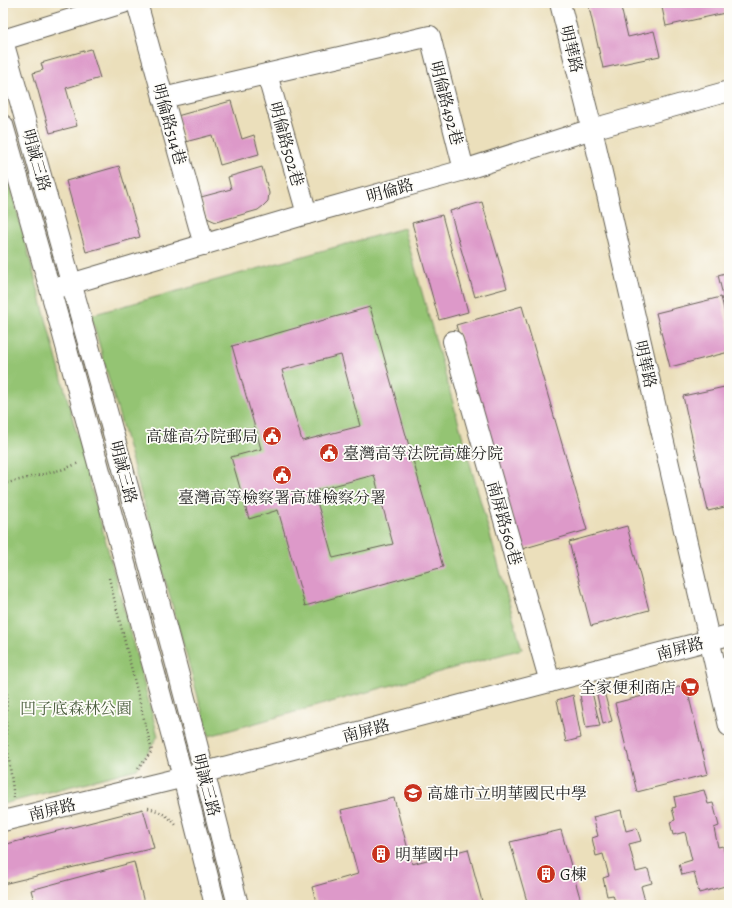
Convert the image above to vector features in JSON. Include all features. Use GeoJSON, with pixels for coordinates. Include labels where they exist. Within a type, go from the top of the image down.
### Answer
{"type":"FeatureCollection","features":[{"type":"Feature","properties":{"kind":"street"},"geometry":{"type":"LineString","coordinates":[[3,41],[124,3]]}},
{"type":"Feature","properties":{"kind":"street","name":"明倫路514巷"},"geometry":{"type":"LineString","coordinates":[[137,3],[204,245]]}},
{"type":"Feature","properties":{"kind":"street","name":"明華路"},"geometry":{"type":"LineString","coordinates":[[560,3],[592,130],[729,726]]}},
{"type":"Feature","properties":{"kind":"street","name":"明倫路492巷"},"geometry":{"type":"LineString","coordinates":[[267,74],[430,36],[464,170]]}},
{"type":"Feature","properties":{"kind":"street","name":"明誠三路"},"geometry":{"type":"LineString","coordinates":[[3,41],[72,284],[179,676],[205,772],[238,905]]}},
{"type":"Feature","properties":{"kind":"street"},"geometry":{"type":"LineString","coordinates":[[163,98],[267,74]]}},
{"type":"Feature","properties":{"kind":"street","name":"明倫路502巷"},"geometry":{"type":"LineString","coordinates":[[267,74],[306,214]]}},
{"type":"Feature","properties":{"kind":"street","name":"明倫路"},"geometry":{"type":"LineString","coordinates":[[50,289],[72,284],[306,214],[464,170],[592,130],[729,91]]}},
{"type":"Feature","properties":{"kind":"street","name":"明誠三路"},"geometry":{"type":"LineString","coordinates":[[3,125],[50,289],[183,777],[215,905]]}},
{"type":"Feature","properties":{"kind":"street","name":"南屏路560巷"},"geometry":{"type":"LineString","coordinates":[[453,341],[550,682]]}},
{"type":"Feature","properties":{"kind":"street","name":"南屏路"},"geometry":{"type":"LineString","coordinates":[[3,821],[205,772],[729,635]]}},
{"type":"Feature","properties":{"kind":"street"},"geometry":{"type":"LineString","coordinates":[[157,682],[179,676]]}},
{"type":"Feature","properties":{"kind":"path"},"geometry":{"type":"LineString","coordinates":[[3,484],[64,470],[79,463],[81,470]]}},
{"type":"Feature","properties":{"kind":"path"},"geometry":{"type":"LineString","coordinates":[[108,576],[152,751],[138,769]]}},
{"type":"Feature","properties":{"kind":"path"},"geometry":{"type":"LineString","coordinates":[[3,687],[7,692],[6,736],[14,798]]}},
{"type":"Feature","properties":{"kind":"path"},"geometry":{"type":"LineString","coordinates":[[8,800],[22,797]]}},
{"type":"Feature","properties":{"kind":"green space","name":"凹子底森林公園"},"geometry":{"type":"Polygon","coordinates":[[[3,159],[158,736],[137,769],[3,804],[3,159]]]}},
{"type":"Feature","properties":{"kind":"green space"},"geometry":{"type":"Polygon","coordinates":[[[404,228],[522,649],[209,736],[91,315],[404,228]]]}},
{"type":"Feature","properties":{"kind":"building"},"geometry":{"type":"Polygon","coordinates":[[[588,3],[620,3],[628,37],[654,31],[660,56],[603,68],[588,3]]]}},
{"type":"Feature","properties":{"kind":"building"},"geometry":{"type":"Polygon","coordinates":[[[661,3],[723,3],[725,13],[666,26],[661,3]]]}},
{"type":"Feature","properties":{"kind":"building"},"geometry":{"type":"Polygon","coordinates":[[[91,49],[100,78],[66,88],[77,126],[50,133],[33,73],[43,70],[41,63],[91,49]]]}},
{"type":"Feature","properties":{"kind":"building"},"geometry":{"type":"Polygon","coordinates":[[[231,101],[242,139],[254,135],[259,154],[220,165],[212,135],[185,142],[177,116],[231,101]]]}},
{"type":"Feature","properties":{"kind":"building"},"geometry":{"type":"Polygon","coordinates":[[[119,166],[140,237],[86,252],[66,181],[119,166]]]}},
{"type":"Feature","properties":{"kind":"building"},"geometry":{"type":"Polygon","coordinates":[[[262,167],[269,193],[268,201],[263,206],[258,210],[216,222],[207,218],[201,197],[231,189],[228,177],[262,167]]]}},
{"type":"Feature","properties":{"kind":"building"},"geometry":{"type":"Polygon","coordinates":[[[482,202],[507,288],[475,297],[450,211],[482,202]]]}},
{"type":"Feature","properties":{"kind":"building"},"geometry":{"type":"Polygon","coordinates":[[[442,215],[468,312],[439,320],[412,223],[442,215]]]}},
{"type":"Feature","properties":{"kind":"building"},"geometry":{"type":"Polygon","coordinates":[[[729,272],[729,316],[728,316],[718,275],[729,272]]]}},
{"type":"Feature","properties":{"kind":"building"},"geometry":{"type":"Polygon","coordinates":[[[721,297],[729,330],[729,352],[670,367],[656,313],[721,297]]]}},
{"type":"Feature","properties":{"kind":"building"},"geometry":{"type":"Polygon","coordinates":[[[522,306],[587,530],[522,549],[456,325],[522,306]]]}},
{"type":"Feature","properties":{"kind":"building","name":"臺灣高等法院高雄分院"},"geometry":{"type":"Polygon","coordinates":[[[370,307],[443,567],[305,606],[278,510],[249,519],[231,457],[261,449],[232,346],[370,307]],[[341,355],[282,370],[302,441],[360,426],[341,355]],[[374,475],[314,491],[333,558],[393,544],[374,475]]]}},
{"type":"Feature","properties":{"kind":"building"},"geometry":{"type":"Polygon","coordinates":[[[729,386],[729,506],[708,511],[683,396],[729,386]]]}},
{"type":"Feature","properties":{"kind":"building"},"geometry":{"type":"Polygon","coordinates":[[[627,526],[649,610],[591,626],[569,542],[627,526]]]}},
{"type":"Feature","properties":{"kind":"building"},"geometry":{"type":"Polygon","coordinates":[[[686,685],[708,774],[637,792],[615,703],[686,685]]]}},
{"type":"Feature","properties":{"kind":"building"},"geometry":{"type":"Polygon","coordinates":[[[603,688],[612,721],[603,724],[596,690],[603,688]]]}},
{"type":"Feature","properties":{"kind":"building"},"geometry":{"type":"Polygon","coordinates":[[[592,692],[600,726],[586,728],[580,695],[592,692]]]}},
{"type":"Feature","properties":{"kind":"building"},"geometry":{"type":"Polygon","coordinates":[[[573,695],[581,738],[566,742],[557,700],[573,695]]]}},
{"type":"Feature","properties":{"kind":"building"},"geometry":{"type":"Polygon","coordinates":[[[704,790],[708,804],[713,803],[719,826],[714,828],[718,847],[723,846],[728,869],[725,870],[729,885],[699,893],[694,872],[682,875],[679,864],[692,860],[685,832],[673,835],[670,822],[675,820],[672,808],[676,807],[674,797],[704,790]]]}},
{"type":"Feature","properties":{"kind":"building","name":"明華國中"},"geometry":{"type":"Polygon","coordinates":[[[394,798],[412,864],[468,849],[483,905],[317,905],[312,887],[358,874],[341,810],[394,798]]]}},
{"type":"Feature","properties":{"kind":"building"},"geometry":{"type":"Polygon","coordinates":[[[143,809],[154,848],[3,884],[3,845],[143,809]]]}},
{"type":"Feature","properties":{"kind":"building"},"geometry":{"type":"Polygon","coordinates":[[[621,810],[626,831],[637,828],[641,841],[629,844],[636,872],[648,869],[652,883],[641,886],[646,905],[616,905],[613,895],[607,896],[603,878],[609,876],[603,854],[596,856],[592,838],[598,836],[593,817],[621,810]]]}},
{"type":"Feature","properties":{"kind":"building","name":"G棟"},"geometry":{"type":"Polygon","coordinates":[[[561,830],[582,905],[528,905],[510,842],[561,830]]]}},
{"type":"Feature","properties":{"kind":"building"},"geometry":{"type":"Polygon","coordinates":[[[134,862],[144,903],[136,905],[35,905],[31,890],[134,862]]]}},
{"type":"Feature","properties":{"kind":"place","name":"高雄高分院郵局"},"geometry":{"type":"Point","coordinates":[272,436]}},
{"type":"Feature","properties":{"kind":"place","name":"臺灣高等法院高雄分院"},"geometry":{"type":"Point","coordinates":[329,453]}},
{"type":"Feature","properties":{"kind":"place","name":"臺灣高等檢察署高雄檢察分署"},"geometry":{"type":"Point","coordinates":[282,475]}},
{"type":"Feature","properties":{"kind":"place","name":"全家便利商店"},"geometry":{"type":"Point","coordinates":[690,687]}},
{"type":"Feature","properties":{"kind":"place","name":"高雄市立明華國民中學"},"geometry":{"type":"Point","coordinates":[413,793]}},
{"type":"Feature","properties":{"kind":"place","name":"明華國中"},"geometry":{"type":"Point","coordinates":[381,854]}},
{"type":"Feature","properties":{"kind":"place","name":"G棟"},"geometry":{"type":"Point","coordinates":[546,874]}}]}
